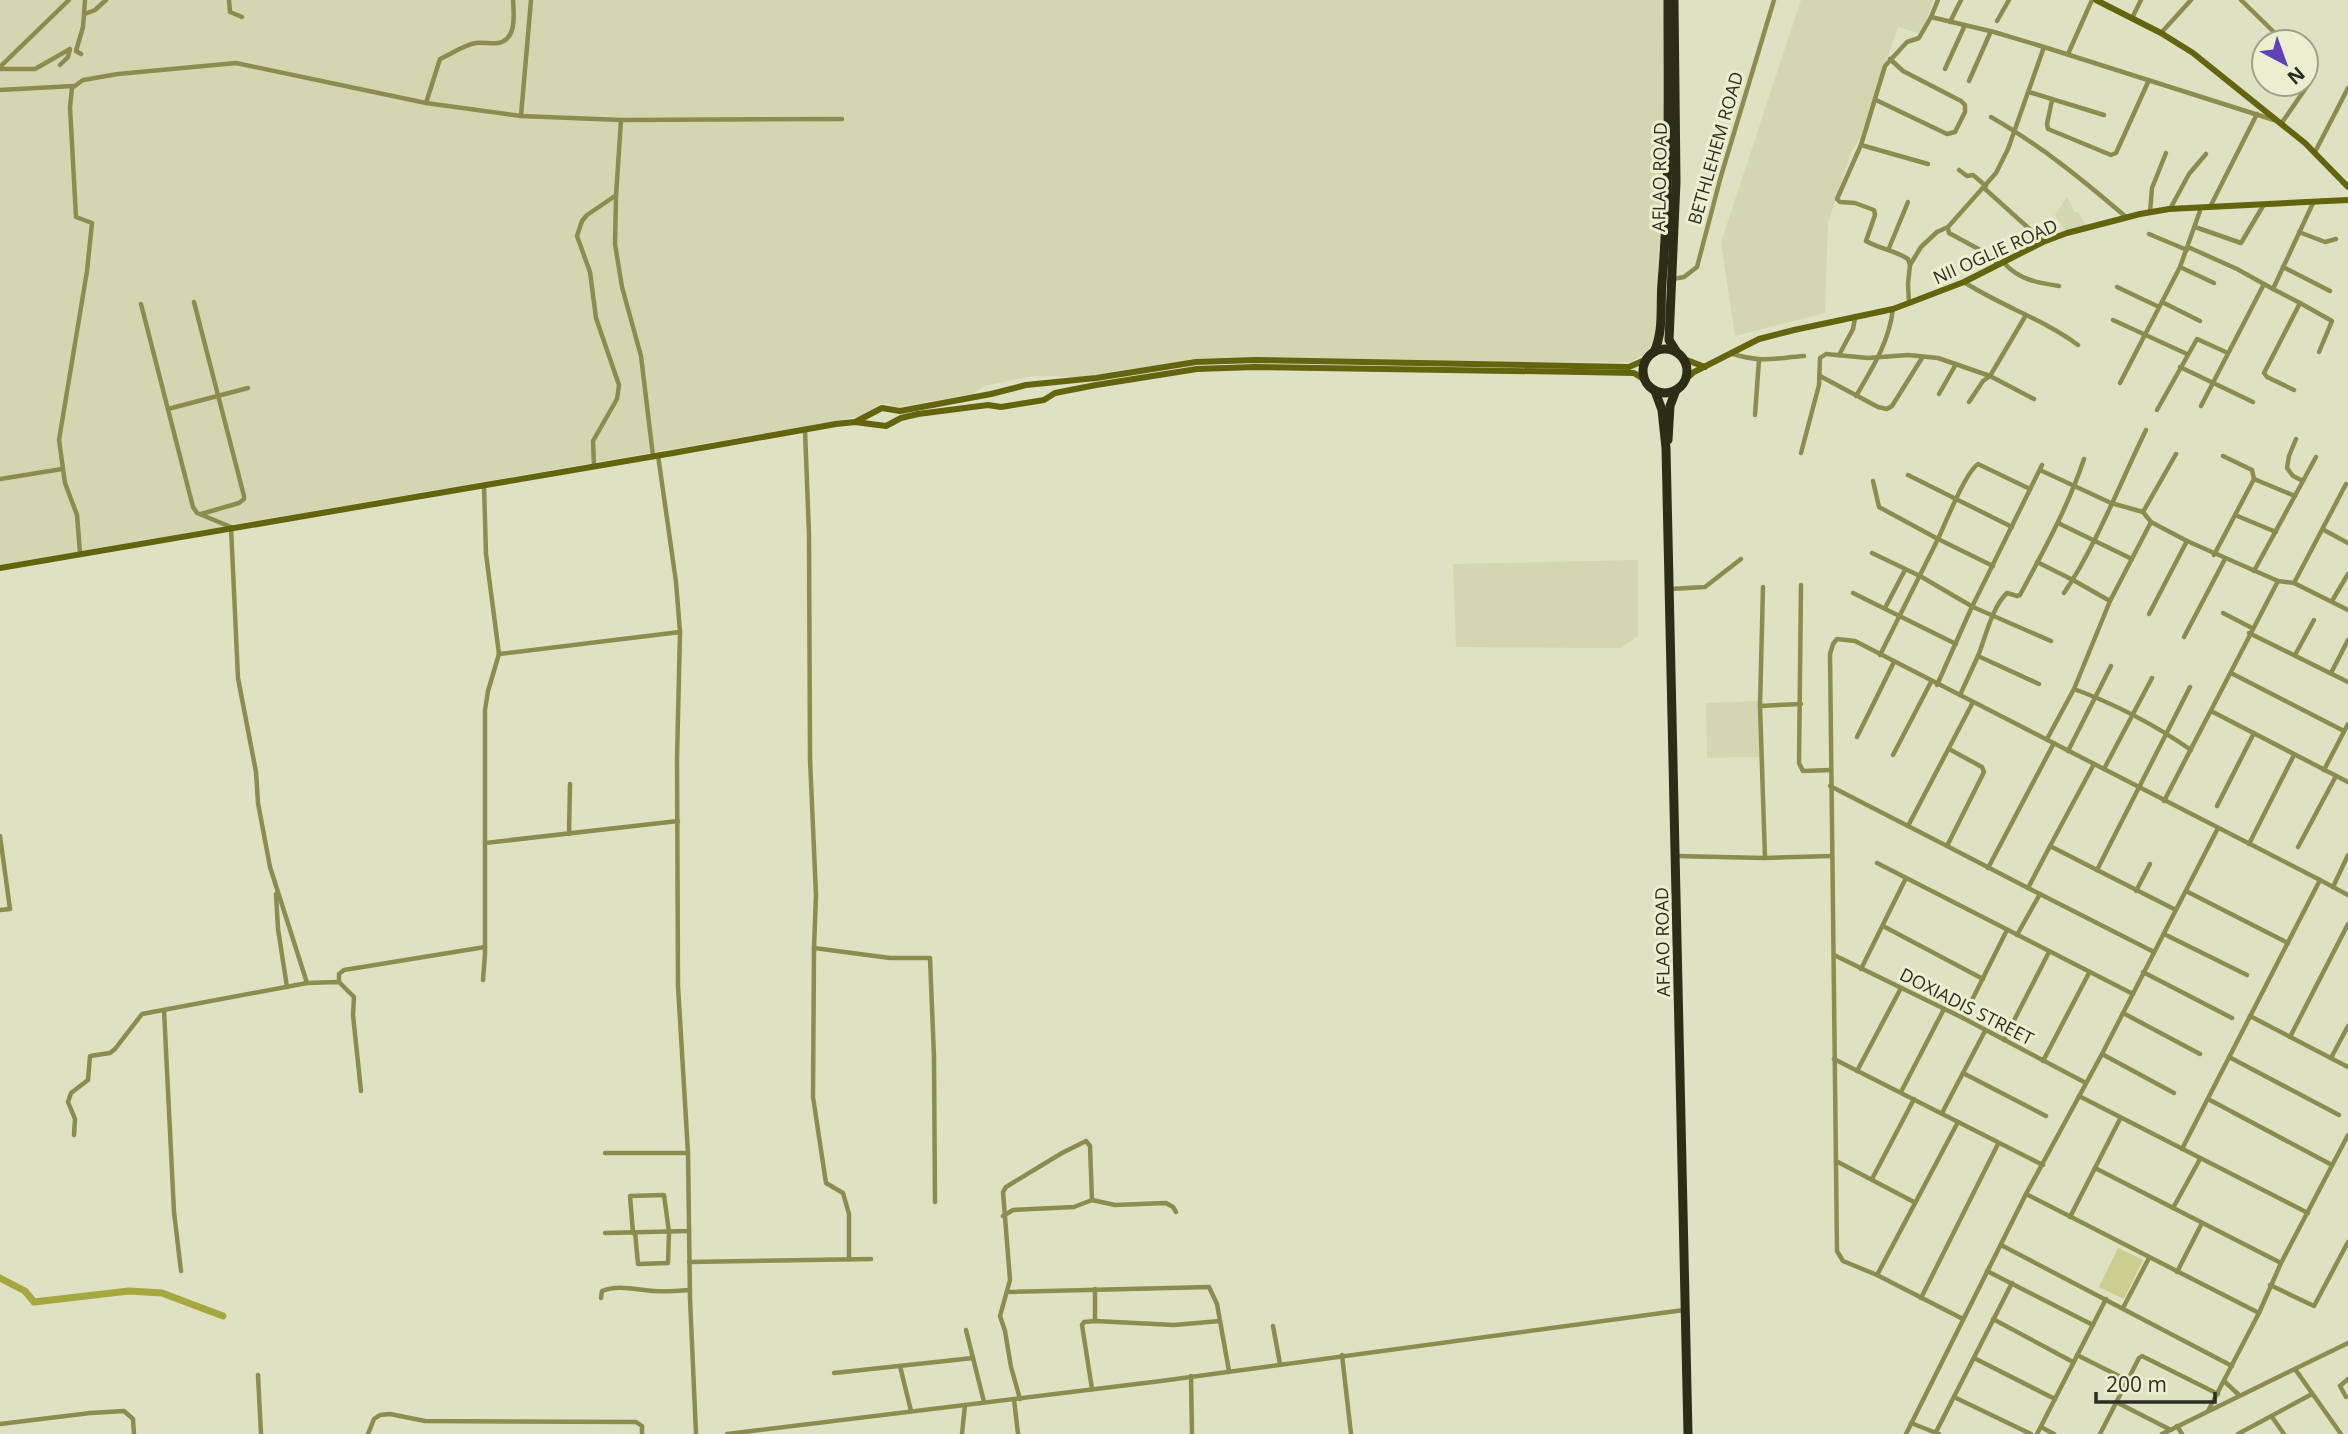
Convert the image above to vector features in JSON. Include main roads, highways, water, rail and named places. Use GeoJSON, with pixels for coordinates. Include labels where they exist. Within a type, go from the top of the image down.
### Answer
{"type":"FeatureCollection","features":[{"type":"Feature","properties":{"kind":"highway","name":"AFLAO ROAD"},"geometry":{"type":"LineString","coordinates":[[1668,0],[1670,163],[1667,281],[1669,340],[1676,351]]}},
{"type":"Feature","properties":{"kind":"highway","name":"AFLAO ROAD"},"geometry":{"type":"LineString","coordinates":[[1651,355],[1660,333],[1667,281],[1676,166],[1674,0]]}},
{"type":"Feature","properties":{"kind":"highway"},"geometry":{"type":"LineString","coordinates":[[1665,349],[1676,351],[1684,359],[1686,379],[1676,390],[1666,393],[1655,391],[1645,380],[1643,370],[1651,355],[1665,349]]}},
{"type":"Feature","properties":{"kind":"highway","name":"AFLAO ROAD"},"geometry":{"type":"LineString","coordinates":[[1676,390],[1670,406],[1667,448],[1688,1434]]}},
{"type":"Feature","properties":{"kind":"highway","name":"AFLAO ROAD"},"geometry":{"type":"LineString","coordinates":[[1655,391],[1662,410],[1667,448]]}},
{"type":"Feature","properties":{"kind":"main road"},"geometry":{"type":"LineString","coordinates":[[2094,0],[2193,52],[2280,122],[2347,183]]}},
{"type":"Feature","properties":{"kind":"main road","name":"NII OGLIE ROAD"},"geometry":{"type":"LineString","coordinates":[[1686,379],[1748,344],[1769,336],[1893,309],[1964,282],[2043,242],[2126,217],[2169,209],[2348,200]]}},
{"type":"Feature","properties":{"kind":"main road"},"geometry":{"type":"LineString","coordinates":[[855,422],[878,410],[889,408],[900,411],[1017,387],[1222,360],[1629,367],[1651,355]]}},
{"type":"Feature","properties":{"kind":"main road"},"geometry":{"type":"LineString","coordinates":[[1684,359],[1704,367]]}},
{"type":"Feature","properties":{"kind":"main road"},"geometry":{"type":"LineString","coordinates":[[0,568],[805,429],[855,422],[886,426],[901,418],[918,414],[988,405],[1000,407],[1047,398],[1055,393],[1096,384],[1198,369],[1222,367],[1634,373],[1645,380]]}},
{"type":"Feature","properties":{"kind":"main road"},"geometry":{"type":"LineString","coordinates":[[1047,383],[1050,390],[1047,398]]}},
{"type":"Feature","properties":{"kind":"main road"},"geometry":{"type":"LineString","coordinates":[[996,392],[994,402],[1000,407]]}},
{"type":"Feature","properties":{"kind":"main road"},"geometry":{"type":"LineString","coordinates":[[889,408],[892,413],[891,424]]}},
{"type":"Feature","properties":{"kind":"main road"},"geometry":{"type":"LineString","coordinates":[[878,410],[875,417],[878,425]]}},
{"type":"Feature","properties":{"kind":"waterway"},"geometry":{"type":"LineString","coordinates":[[0,1278],[25,1291],[34,1302],[129,1291],[162,1293],[223,1316]]}}]}
